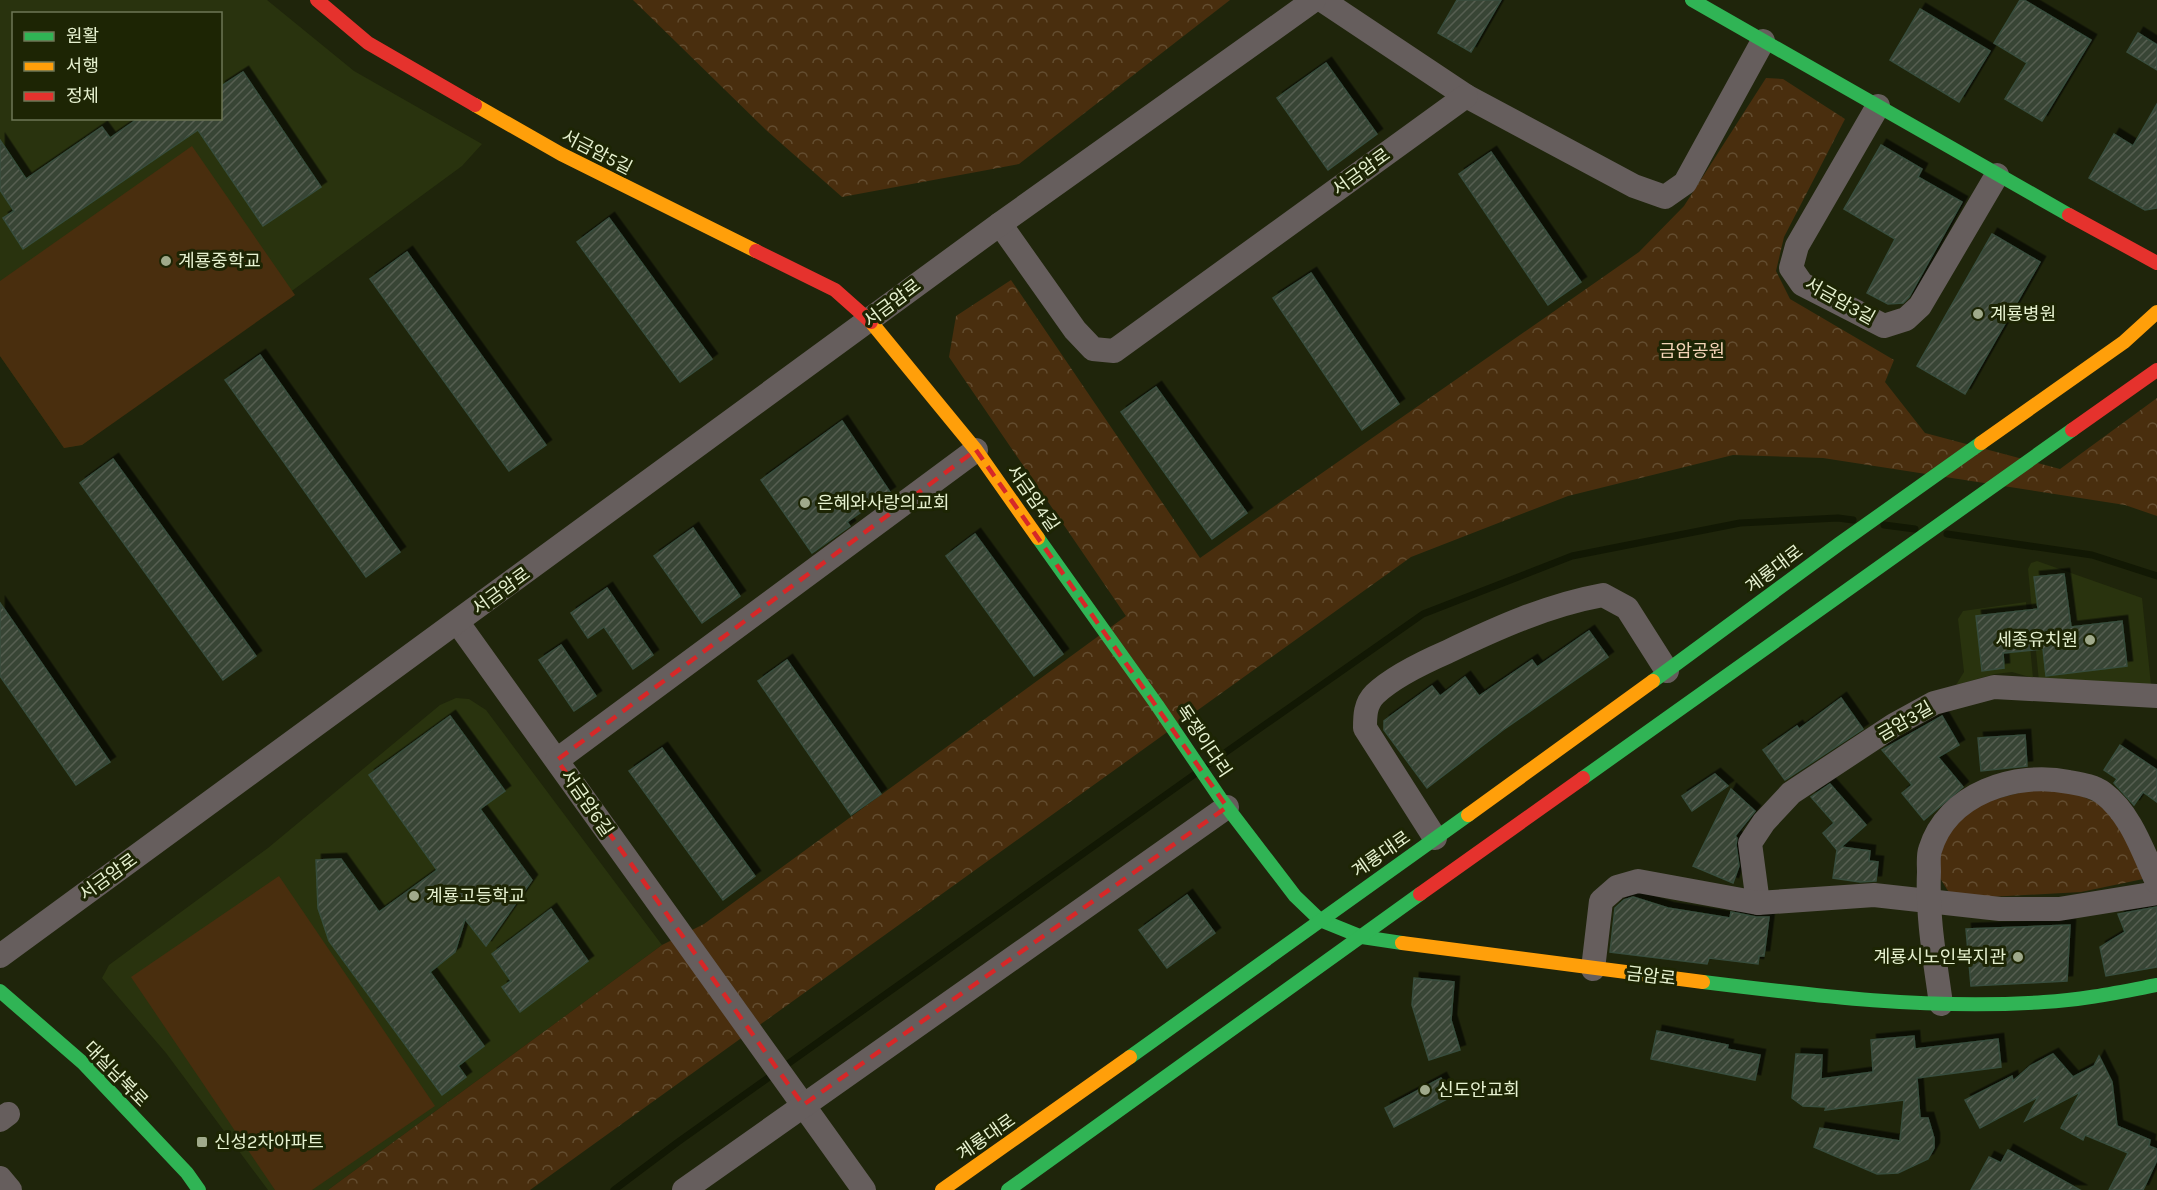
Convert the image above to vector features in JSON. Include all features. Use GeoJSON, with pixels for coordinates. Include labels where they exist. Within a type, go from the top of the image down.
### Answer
{"type":"FeatureCollection","features":[{"type":"Feature","properties":{"kind":"street","name":"서금암5길"},"geometry":{"type":"LineString","coordinates":[[317,0],[368,44],[561,154],[834,290],[870,320]]}},
{"type":"Feature","properties":{"kind":"street","name":"서금암로"},"geometry":{"type":"LineString","coordinates":[[0,956],[1000,224],[1314,0]]}},
{"type":"Feature","properties":{"kind":"street"},"geometry":{"type":"LineString","coordinates":[[1322,0],[1467,96],[1634,186],[1665,197],[1685,183],[1763,41]]}},
{"type":"Feature","properties":{"kind":"street"},"geometry":{"type":"LineString","coordinates":[[1692,0],[1997,175],[2157,263]]}},
{"type":"Feature","properties":{"kind":"street","name":"서금암로"},"geometry":{"type":"LineString","coordinates":[[1000,224],[1075,330],[1093,349],[1114,351],[1467,96]]}},
{"type":"Feature","properties":{"kind":"street","name":"서금암3길"},"geometry":{"type":"LineString","coordinates":[[1878,106],[1797,246],[1791,268],[1802,284],[1884,326],[1906,319],[1920,306],[1997,175]]}},
{"type":"Feature","properties":{"kind":"street","name":"계룡대로"},"geometry":{"type":"LineString","coordinates":[[942,1190],[1236,982],[1839,544],[2124,342],[2157,312]]}},
{"type":"Feature","properties":{"kind":"street","name":"서금암4길"},"geometry":{"type":"LineString","coordinates":[[870,320],[976,450],[1157,705]]}},
{"type":"Feature","properties":{"kind":"street"},"geometry":{"type":"LineString","coordinates":[[1008,1190],[2157,370]]}},
{"type":"Feature","properties":{"kind":"street"},"geometry":{"type":"LineString","coordinates":[[557,760],[976,450]]}},
{"type":"Feature","properties":{"kind":"street"},"geometry":{"type":"LineString","coordinates":[[1435,838],[1365,729],[1365,712],[1374,695],[1415,667],[1495,628],[1575,600],[1603,595],[1627,608],[1667,671]]}},
{"type":"Feature","properties":{"kind":"street","name":"서금암6길"},"geometry":{"type":"LineString","coordinates":[[458,622],[715,984],[804,1105]]}},
{"type":"Feature","properties":{"kind":"street","name":"금암3길"},"geometry":{"type":"LineString","coordinates":[[1758,903],[1750,843],[1764,822],[1791,793],[1894,725],[1934,703],[1994,687],[2157,696]]}},
{"type":"Feature","properties":{"kind":"street","name":"독쟁이다리"},"geometry":{"type":"LineString","coordinates":[[1157,705],[1223,803]]}},
{"type":"Feature","properties":{"kind":"street"},"geometry":{"type":"LineString","coordinates":[[1941,1004],[1927,902],[1930,851],[1943,823],[1968,800],[1995,787],[2020,780],[2052,778],[2084,785],[2103,793],[2128,819],[2157,882]]}},
{"type":"Feature","properties":{"kind":"street"},"geometry":{"type":"LineString","coordinates":[[684,1190],[1223,803],[1295,896],[1320,920],[1362,937]]}},
{"type":"Feature","properties":{"kind":"street"},"geometry":{"type":"LineString","coordinates":[[1593,969],[1601,901],[1617,887],[1638,881],[1758,903],[1874,895],[2000,909],[2060,909],[2157,893]]}},
{"type":"Feature","properties":{"kind":"street","name":"금암로"},"geometry":{"type":"LineString","coordinates":[[1362,937],[1593,969],[1808,995],[1941,1004],[2063,1000],[2115,995],[2157,985]]}},
{"type":"Feature","properties":{"kind":"street","name":"대실남북로"},"geometry":{"type":"LineString","coordinates":[[0,991],[83,1063],[187,1173],[199,1190]]}},
{"type":"Feature","properties":{"kind":"street"},"geometry":{"type":"LineString","coordinates":[[804,1105],[864,1190]]}},
{"type":"Feature","properties":{"kind":"street"},"geometry":{"type":"LineString","coordinates":[[0,1178],[10,1190]]}},
{"type":"Feature","properties":{"kind":"highlighted area"},"geometry":{"type":"Polygon","coordinates":[[[976,450],[1227,807],[803,1105],[557,760],[976,450]]]}},
{"type":"Feature","properties":{"kind":"shaded area","name":"계룡중학교"},"geometry":{"type":"Polygon","coordinates":[[[0,0],[267,0],[354,71],[482,144],[462,166],[82,445],[64,448],[0,356],[0,0]]]}},
{"type":"Feature","properties":{"kind":"shaded area","name":"세종유치원"},"geometry":{"type":"Polygon","coordinates":[[[2037,561],[2142,598],[2151,685],[2039,682],[2028,569],[2031,563],[2037,561]]]}},
{"type":"Feature","properties":{"kind":"shaded area"},"geometry":{"type":"Polygon","coordinates":[[[2026,602],[2033,678],[2012,672],[1995,674],[1956,685],[1964,672],[1958,619],[1963,611],[2026,602]]]}},
{"type":"Feature","properties":{"kind":"shaded area","name":"계룡고등학교"},"geometry":{"type":"Polygon","coordinates":[[[456,698],[469,699],[486,710],[662,945],[328,1190],[268,1190],[166,1053],[102,978],[109,965],[268,848],[440,705],[456,698]]]}},
{"type":"Feature","properties":{"kind":"green space"},"geometry":{"type":"Polygon","coordinates":[[[633,0],[1230,0],[1019,164],[842,197],[766,130],[633,0]]]}},
{"type":"Feature","properties":{"kind":"green space","name":"금암공원"},"geometry":{"type":"Polygon","coordinates":[[[1766,78],[1783,79],[1845,119],[1784,237],[1776,271],[1790,299],[1894,360],[1885,382],[1925,433],[2060,469],[2157,398],[2157,516],[2125,505],[1823,458],[1733,455],[1568,496],[1411,557],[530,1190],[328,1190],[662,945],[704,924],[1126,616],[949,357],[956,316],[1011,280],[1200,558],[1639,252],[1684,206],[1766,78]]]}},
{"type":"Feature","properties":{"kind":"green space"},"geometry":{"type":"Polygon","coordinates":[[[192,146],[295,295],[82,445],[64,448],[0,356],[0,281],[192,146]]]}},
{"type":"Feature","properties":{"kind":"green space"},"geometry":{"type":"Polygon","coordinates":[[[2039,789],[2068,790],[2097,803],[2118,822],[2148,878],[2081,892],[1953,899],[1935,870],[1952,825],[1967,811],[1979,805],[2039,789]]]}},
{"type":"Feature","properties":{"kind":"green space"},"geometry":{"type":"Polygon","coordinates":[[[279,876],[435,1106],[312,1190],[275,1190],[131,977],[279,876]]]}},
{"type":"Feature","properties":{"kind":"building"},"geometry":{"type":"Polygon","coordinates":[[[1457,0],[1501,0],[1471,52],[1438,33],[1457,0]]]}},
{"type":"Feature","properties":{"kind":"building"},"geometry":{"type":"Polygon","coordinates":[[[2020,0],[2024,0],[2091,40],[2042,121],[2005,99],[2027,63],[1994,43],[2020,0]]]}},
{"type":"Feature","properties":{"kind":"building"},"geometry":{"type":"Polygon","coordinates":[[[1920,9],[1990,51],[1959,102],[1890,60],[1920,9]]]}},
{"type":"Feature","properties":{"kind":"building"},"geometry":{"type":"Polygon","coordinates":[[[2138,33],[2157,45],[2157,70],[2127,52],[2138,33]]]}},
{"type":"Feature","properties":{"kind":"building"},"geometry":{"type":"Polygon","coordinates":[[[1326,63],[1377,134],[1328,170],[1277,98],[1326,63]]]}},
{"type":"Feature","properties":{"kind":"building"},"geometry":{"type":"Polygon","coordinates":[[[243,72],[321,187],[263,226],[198,130],[23,249],[3,218],[14,211],[0,190],[0,140],[26,179],[102,127],[110,138],[136,120],[222,120],[222,86],[243,72]]]}},
{"type":"Feature","properties":{"kind":"building"},"geometry":{"type":"Polygon","coordinates":[[[2157,104],[2157,208],[2145,210],[2089,178],[2114,134],[2133,146],[2157,104]]]}},
{"type":"Feature","properties":{"kind":"building"},"geometry":{"type":"Polygon","coordinates":[[[1881,145],[1922,169],[1918,177],[1962,202],[1909,297],[1903,303],[1888,304],[1867,293],[1895,239],[1844,209],[1881,145]]]}},
{"type":"Feature","properties":{"kind":"building"},"geometry":{"type":"Polygon","coordinates":[[[1491,152],[1581,282],[1548,305],[1459,174],[1491,152]]]}},
{"type":"Feature","properties":{"kind":"building"},"geometry":{"type":"Polygon","coordinates":[[[609,218],[712,359],[680,382],[577,242],[609,218]]]}},
{"type":"Feature","properties":{"kind":"building","name":"계룡병원"},"geometry":{"type":"Polygon","coordinates":[[[1992,234],[2040,262],[1965,394],[1917,366],[1992,234]]]}},
{"type":"Feature","properties":{"kind":"building"},"geometry":{"type":"Polygon","coordinates":[[[407,252],[546,445],[509,471],[370,279],[407,252]]]}},
{"type":"Feature","properties":{"kind":"building"},"geometry":{"type":"Polygon","coordinates":[[[1311,273],[1399,404],[1362,430],[1273,298],[1311,273]]]}},
{"type":"Feature","properties":{"kind":"building"},"geometry":{"type":"Polygon","coordinates":[[[260,355],[400,552],[366,577],[225,380],[260,355]]]}},
{"type":"Feature","properties":{"kind":"building"},"geometry":{"type":"Polygon","coordinates":[[[1156,387],[1247,513],[1212,539],[1121,412],[1156,387]]]}},
{"type":"Feature","properties":{"kind":"building"},"geometry":{"type":"Polygon","coordinates":[[[842,421],[890,492],[847,522],[850,526],[812,553],[761,480],[842,421]]]}},
{"type":"Feature","properties":{"kind":"building"},"geometry":{"type":"Polygon","coordinates":[[[113,459],[256,656],[223,680],[80,483],[113,459]]]}},
{"type":"Feature","properties":{"kind":"building"},"geometry":{"type":"Polygon","coordinates":[[[693,528],[740,596],[702,623],[654,556],[693,528]]]}},
{"type":"Feature","properties":{"kind":"building"},"geometry":{"type":"Polygon","coordinates":[[[975,534],[1063,654],[1034,676],[946,556],[975,534]]]}},
{"type":"Feature","properties":{"kind":"building","name":"세종유치원"},"geometry":{"type":"Polygon","coordinates":[[[2064,574],[2071,627],[2122,621],[2127,666],[2046,676],[2043,649],[2003,653],[2004,668],[1982,671],[1976,616],[2038,609],[2034,577],[2064,574]]]}},
{"type":"Feature","properties":{"kind":"building"},"geometry":{"type":"Polygon","coordinates":[[[607,588],[653,655],[633,669],[604,627],[588,638],[571,613],[607,588]]]}},
{"type":"Feature","properties":{"kind":"building"},"geometry":{"type":"Polygon","coordinates":[[[0,603],[110,762],[76,785],[0,676],[0,603]]]}},
{"type":"Feature","properties":{"kind":"building"},"geometry":{"type":"Polygon","coordinates":[[[1589,631],[1608,657],[1503,730],[1427,788],[1384,730],[1384,721],[1432,686],[1440,696],[1465,677],[1479,696],[1532,660],[1537,667],[1589,631]]]}},
{"type":"Feature","properties":{"kind":"building"},"geometry":{"type":"Polygon","coordinates":[[[561,645],[596,696],[574,711],[539,660],[561,645]]]}},
{"type":"Feature","properties":{"kind":"building"},"geometry":{"type":"Polygon","coordinates":[[[787,660],[881,794],[851,815],[758,681],[787,660]]]}},
{"type":"Feature","properties":{"kind":"building"},"geometry":{"type":"Polygon","coordinates":[[[1841,698],[1863,729],[1785,780],[1763,750],[1797,726],[1799,729],[1841,698]]]}},
{"type":"Feature","properties":{"kind":"building"},"geometry":{"type":"Polygon","coordinates":[[[450,716],[505,791],[480,809],[532,880],[486,946],[465,919],[455,952],[430,972],[484,1046],[458,1066],[466,1077],[442,1095],[329,941],[318,908],[316,860],[341,859],[379,912],[437,870],[369,775],[450,716]]]}},
{"type":"Feature","properties":{"kind":"building"},"geometry":{"type":"Polygon","coordinates":[[[1942,716],[1959,745],[1938,757],[1963,787],[1924,820],[1902,793],[1912,785],[1882,750],[1942,716]]]}},
{"type":"Feature","properties":{"kind":"building"},"geometry":{"type":"Polygon","coordinates":[[[2025,735],[2027,766],[1981,771],[1978,738],[2025,735]]]}},
{"type":"Feature","properties":{"kind":"building"},"geometry":{"type":"Polygon","coordinates":[[[2120,745],[2157,770],[2157,802],[2143,792],[2134,805],[2114,783],[2117,779],[2104,770],[2120,745]]]}},
{"type":"Feature","properties":{"kind":"building"},"geometry":{"type":"Polygon","coordinates":[[[662,748],[755,876],[723,900],[629,771],[662,748]]]}},
{"type":"Feature","properties":{"kind":"building"},"geometry":{"type":"Polygon","coordinates":[[[1715,774],[1728,786],[1692,811],[1682,796],[1715,774]]]}},
{"type":"Feature","properties":{"kind":"building"},"geometry":{"type":"Polygon","coordinates":[[[1830,784],[1866,825],[1841,847],[1870,851],[1869,861],[1878,862],[1876,881],[1860,882],[1833,878],[1837,850],[1823,833],[1834,823],[1811,797],[1830,784]]]}},
{"type":"Feature","properties":{"kind":"building"},"geometry":{"type":"Polygon","coordinates":[[[1731,789],[1755,811],[1735,836],[1739,866],[1733,883],[1693,866],[1731,789]]]}},
{"type":"Feature","properties":{"kind":"building"},"geometry":{"type":"Polygon","coordinates":[[[1187,895],[1215,933],[1167,968],[1139,930],[1187,895]]]}},
{"type":"Feature","properties":{"kind":"building"},"geometry":{"type":"Polygon","coordinates":[[[1633,897],[1668,908],[1730,918],[1731,912],[1769,917],[1764,956],[1759,956],[1758,964],[1709,958],[1707,964],[1610,952],[1615,908],[1624,900],[1633,897]]]}},
{"type":"Feature","properties":{"kind":"building"},"geometry":{"type":"Polygon","coordinates":[[[2157,907],[2157,967],[2106,976],[2100,947],[2125,932],[2118,914],[2157,907]]]}},
{"type":"Feature","properties":{"kind":"building"},"geometry":{"type":"Polygon","coordinates":[[[551,909],[588,961],[520,1012],[502,987],[511,981],[492,954],[551,909]]]}},
{"type":"Feature","properties":{"kind":"building","name":"계룡시노인복지관"},"geometry":{"type":"Polygon","coordinates":[[[2070,925],[2067,981],[1971,986],[1966,929],[2070,925]]]}},
{"type":"Feature","properties":{"kind":"building"},"geometry":{"type":"Polygon","coordinates":[[[1414,978],[1454,982],[1451,1020],[1460,1050],[1429,1060],[1412,1005],[1414,978]]]}},
{"type":"Feature","properties":{"kind":"building"},"geometry":{"type":"Polygon","coordinates":[[[1657,1031],[1728,1045],[1727,1049],[1760,1055],[1755,1080],[1651,1059],[1657,1031]]]}},
{"type":"Feature","properties":{"kind":"building"},"geometry":{"type":"Polygon","coordinates":[[[1914,1036],[1915,1049],[1998,1039],[2001,1067],[1917,1078],[1920,1118],[1928,1118],[1934,1138],[1934,1148],[1928,1159],[1898,1173],[1877,1174],[1814,1147],[1820,1128],[1900,1141],[1904,1100],[1825,1110],[1826,1107],[1803,1106],[1792,1098],[1796,1054],[1822,1055],[1821,1079],[1873,1072],[1871,1040],[1914,1036]]]}},
{"type":"Feature","properties":{"kind":"building"},"geometry":{"type":"Polygon","coordinates":[[[2053,1054],[2073,1077],[2094,1066],[2099,1056],[2112,1082],[2117,1126],[2150,1140],[2149,1146],[2157,1149],[2157,1160],[2143,1190],[2109,1190],[2128,1153],[2085,1135],[2083,1140],[2061,1128],[2080,1092],[2025,1121],[2038,1097],[1980,1128],[1965,1100],[2012,1076],[2013,1081],[2030,1066],[2053,1054]]]}},
{"type":"Feature","properties":{"kind":"building","name":"신도안교회"},"geometry":{"type":"Polygon","coordinates":[[[1441,1078],[1451,1097],[1394,1127],[1385,1108],[1441,1078]]]}},
{"type":"Feature","properties":{"kind":"building"},"geometry":{"type":"Polygon","coordinates":[[[2008,1150],[2080,1190],[1971,1190],[1989,1157],[2001,1163],[2008,1150]]]}},
{"type":"Feature","properties":{"kind":"waterway"},"geometry":{"type":"LineString","coordinates":[[1209,764],[1423,614],[1572,556],[1740,523],[1838,518],[1853,520]]}},
{"type":"Feature","properties":{"kind":"waterway"},"geometry":{"type":"LineString","coordinates":[[1884,525],[1915,529]]}},
{"type":"Feature","properties":{"kind":"waterway"},"geometry":{"type":"LineString","coordinates":[[1947,534],[2092,555],[2157,576]]}},
{"type":"Feature","properties":{"kind":"waterway"},"geometry":{"type":"LineString","coordinates":[[614,1190],[1195,774]]}},
{"type":"Feature","properties":{"kind":"traffic: fast"},"geometry":{"type":"LineString","coordinates":[[1692,0],[2069,215]]}},
{"type":"Feature","properties":{"kind":"traffic: fast"},"geometry":{"type":"LineString","coordinates":[[1583,778],[2072,430]]}},
{"type":"Feature","properties":{"kind":"traffic: fast"},"geometry":{"type":"LineString","coordinates":[[1653,681],[1981,443]]}},
{"type":"Feature","properties":{"kind":"traffic: fast"},"geometry":{"type":"LineString","coordinates":[[1038,538],[1220,798],[1295,896],[1320,920],[1362,937],[1402,943]]}},
{"type":"Feature","properties":{"kind":"traffic: fast"},"geometry":{"type":"LineString","coordinates":[[1130,1057],[1468,815]]}},
{"type":"Feature","properties":{"kind":"traffic: fast"},"geometry":{"type":"LineString","coordinates":[[1008,1190],[1420,894]]}},
{"type":"Feature","properties":{"kind":"traffic: fast"},"geometry":{"type":"LineString","coordinates":[[1703,982],[1830,997],[1959,1004],[2058,1001],[2157,985]]}},
{"type":"Feature","properties":{"kind":"traffic: fast"},"geometry":{"type":"LineString","coordinates":[[0,991],[83,1063],[187,1173],[199,1190]]}},
{"type":"Feature","properties":{"kind":"traffic: slow"},"geometry":{"type":"LineString","coordinates":[[475,105],[561,154],[756,251]]}},
{"type":"Feature","properties":{"kind":"traffic: slow"},"geometry":{"type":"LineString","coordinates":[[1981,443],[2124,342],[2157,312]]}},
{"type":"Feature","properties":{"kind":"traffic: slow"},"geometry":{"type":"LineString","coordinates":[[871,322],[976,450],[1038,538]]}},
{"type":"Feature","properties":{"kind":"traffic: slow"},"geometry":{"type":"LineString","coordinates":[[1468,815],[1653,681]]}},
{"type":"Feature","properties":{"kind":"traffic: slow"},"geometry":{"type":"LineString","coordinates":[[1402,943],[1703,982]]}},
{"type":"Feature","properties":{"kind":"traffic: slow"},"geometry":{"type":"LineString","coordinates":[[942,1190],[1130,1057]]}},
{"type":"Feature","properties":{"kind":"traffic: jam"},"geometry":{"type":"LineString","coordinates":[[317,0],[368,43],[475,105]]}},
{"type":"Feature","properties":{"kind":"traffic: jam"},"geometry":{"type":"LineString","coordinates":[[2069,215],[2157,263]]}},
{"type":"Feature","properties":{"kind":"traffic: jam"},"geometry":{"type":"LineString","coordinates":[[756,251],[835,290],[871,322]]}},
{"type":"Feature","properties":{"kind":"traffic: jam"},"geometry":{"type":"LineString","coordinates":[[2072,430],[2157,370]]}},
{"type":"Feature","properties":{"kind":"traffic: jam"},"geometry":{"type":"LineString","coordinates":[[1420,894],[1583,778]]}},
{"type":"Feature","properties":{"kind":"place","name":"계룡중학교"},"geometry":{"type":"Point","coordinates":[166,261]}},
{"type":"Feature","properties":{"kind":"place","name":"계룡병원"},"geometry":{"type":"Point","coordinates":[1978,314]}},
{"type":"Feature","properties":{"kind":"place","name":"은혜와사랑의교회"},"geometry":{"type":"Point","coordinates":[805,503]}},
{"type":"Feature","properties":{"kind":"place","name":"세종유치원"},"geometry":{"type":"Point","coordinates":[2090,640]}},
{"type":"Feature","properties":{"kind":"place","name":"계룡고등학교"},"geometry":{"type":"Point","coordinates":[414,896]}},
{"type":"Feature","properties":{"kind":"place","name":"계룡시노인복지관"},"geometry":{"type":"Point","coordinates":[2018,957]}},
{"type":"Feature","properties":{"kind":"place","name":"신도안교회"},"geometry":{"type":"Point","coordinates":[1425,1090]}},
{"type":"Feature","properties":{"kind":"place","name":"신성2차아파트"},"geometry":{"type":"Point","coordinates":[202,1142]}}]}
